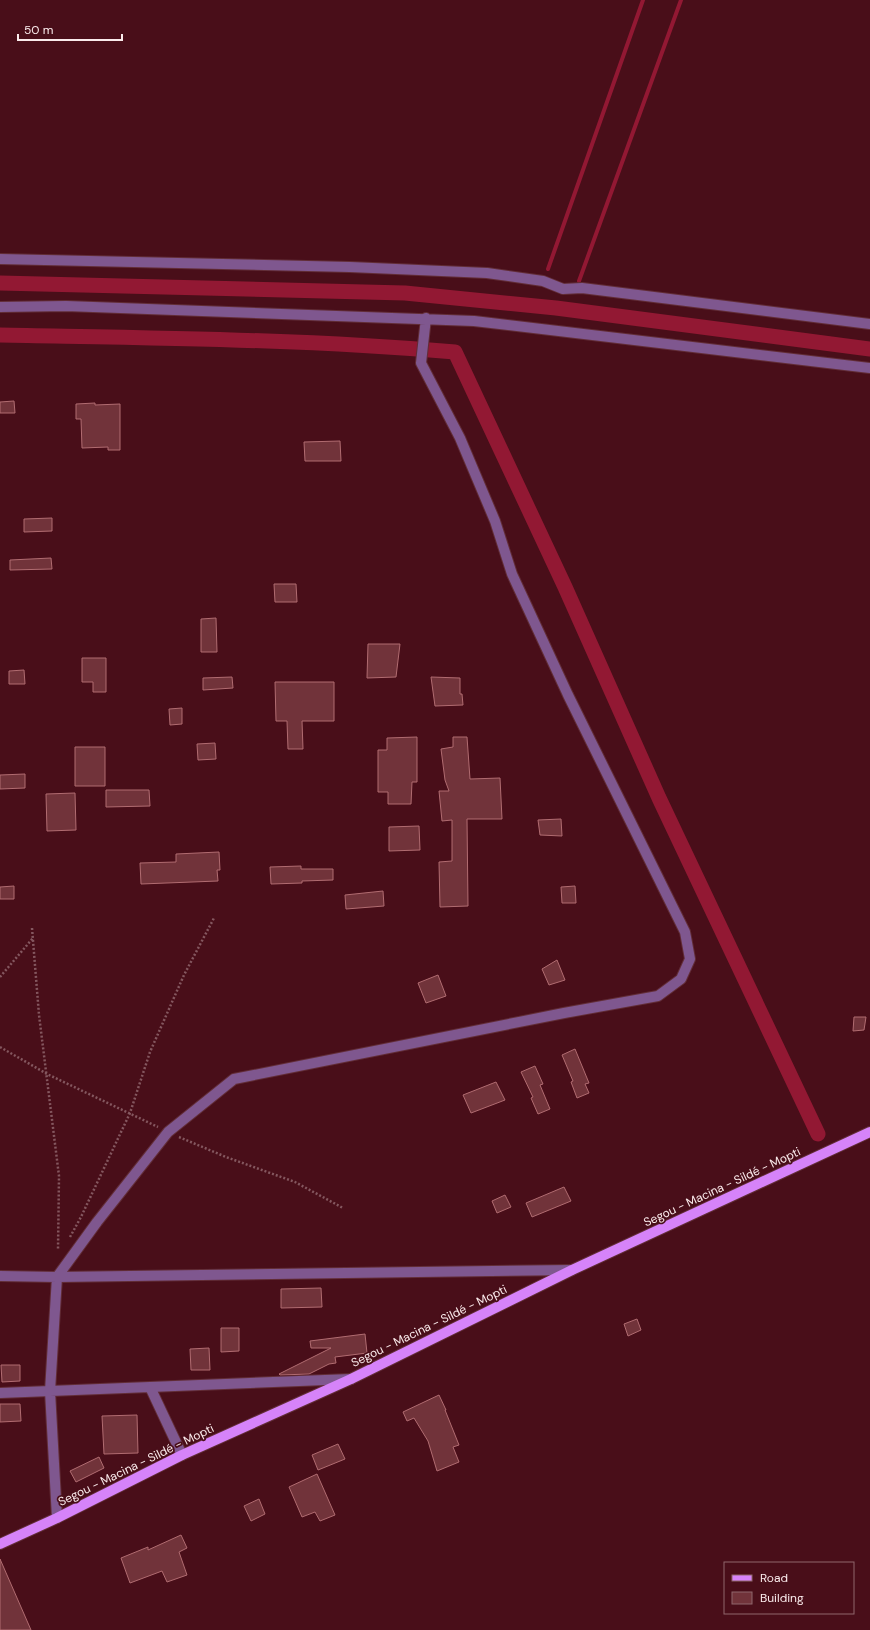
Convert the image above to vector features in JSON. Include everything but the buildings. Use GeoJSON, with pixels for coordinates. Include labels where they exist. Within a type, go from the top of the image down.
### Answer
{"type":"FeatureCollection","features":[{"type":"Feature","properties":{"kind":"main road","name":"Segou - Macina - Sildé - Mopti"},"geometry":{"type":"LineString","coordinates":[[0,1544],[57,1518],[182,1454],[351,1379],[572,1270],[870,1132]]}},
{"type":"Feature","properties":{"kind":"street"},"geometry":{"type":"LineString","coordinates":[[0,259],[350,267],[487,273],[543,281],[563,289],[582,288],[870,324]]}},
{"type":"Feature","properties":{"kind":"street"},"geometry":{"type":"LineString","coordinates":[[0,306],[66,306],[426,318],[482,322],[870,368]]}},
{"type":"Feature","properties":{"kind":"street"},"geometry":{"type":"LineString","coordinates":[[57,1518],[50,1391],[57,1278],[118,1195],[168,1132],[234,1079],[564,1013],[658,996],[681,979],[690,959],[685,932],[568,695],[518,588],[495,521],[460,438],[421,363],[426,318]]}},
{"type":"Feature","properties":{"kind":"street"},"geometry":{"type":"LineString","coordinates":[[0,1276],[57,1278],[572,1270]]}},
{"type":"Feature","properties":{"kind":"street"},"geometry":{"type":"LineString","coordinates":[[0,1393],[351,1379]]}},
{"type":"Feature","properties":{"kind":"street"},"geometry":{"type":"LineString","coordinates":[[150,1387],[182,1454]]}},
{"type":"Feature","properties":{"kind":"path"},"geometry":{"type":"LineString","coordinates":[[66,1244],[81,1217],[130,1113],[150,1052],[184,975],[214,918]]}},
{"type":"Feature","properties":{"kind":"path"},"geometry":{"type":"LineString","coordinates":[[32,928],[39,1015],[60,1176],[58,1250]]}},
{"type":"Feature","properties":{"kind":"path"},"geometry":{"type":"LineString","coordinates":[[0,977],[33,938]]}},
{"type":"Feature","properties":{"kind":"waterway"},"geometry":{"type":"LineString","coordinates":[[548,269],[643,0]]}},
{"type":"Feature","properties":{"kind":"waterway"},"geometry":{"type":"LineString","coordinates":[[579,281],[681,0]]}},
{"type":"Feature","properties":{"kind":"waterway"},"geometry":{"type":"LineString","coordinates":[[0,283],[405,293],[556,308],[870,349]]}},
{"type":"Feature","properties":{"kind":"waterway"},"geometry":{"type":"LineString","coordinates":[[0,335],[171,338],[342,344],[455,352],[565,587],[659,798],[818,1134]]}}]}
